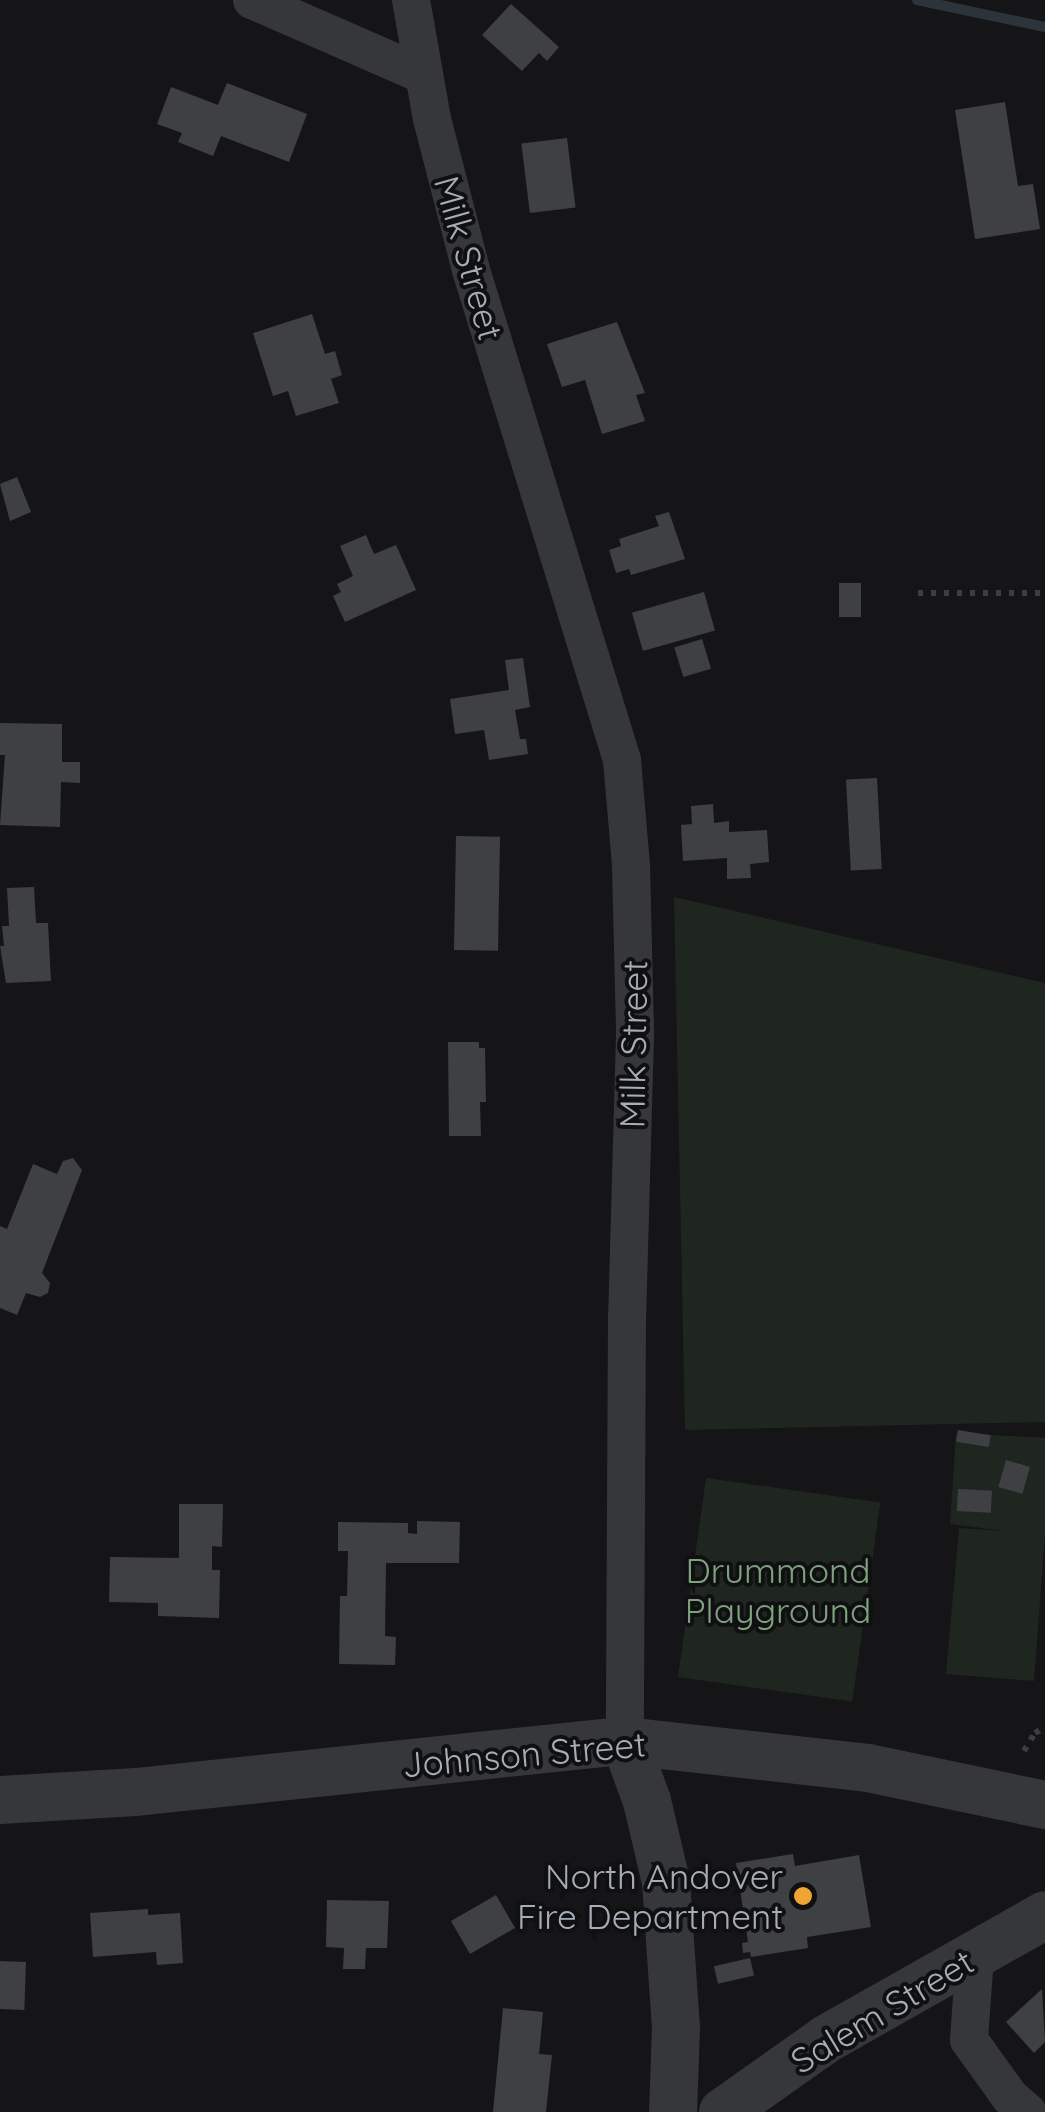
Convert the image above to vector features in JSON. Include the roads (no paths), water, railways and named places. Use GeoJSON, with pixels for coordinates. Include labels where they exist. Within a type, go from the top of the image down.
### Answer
{"type":"FeatureCollection","features":[{"type":"Feature","properties":{"kind":"street"},"geometry":{"type":"LineString","coordinates":[[252,0],[424,75]]}},
{"type":"Feature","properties":{"kind":"street","name":"Milk Street"},"geometry":{"type":"LineString","coordinates":[[411,0],[424,75],[471,270],[622,760],[631,866],[635,1034],[627,1316],[625,1742],[647,1802],[666,1882],[676,2027],[673,2112]]}},
{"type":"Feature","properties":{"kind":"street","name":"Johnson Street"},"geometry":{"type":"LineString","coordinates":[[0,1800],[136,1792],[625,1742],[868,1768],[1045,1806]]}},
{"type":"Feature","properties":{"kind":"street","name":"Salem Street"},"geometry":{"type":"LineString","coordinates":[[723,2112],[828,2038],[1045,1915]]}},
{"type":"Feature","properties":{"kind":"street"},"geometry":{"type":"LineString","coordinates":[[975,1956],[969,2040],[1010,2097],[1027,2112]]}},
{"type":"Feature","properties":{"kind":"waterway"},"geometry":{"type":"LineString","coordinates":[[917,0],[1045,27]]}},
{"type":"Feature","properties":{"kind":"place","name":"North Andover Fire Department"},"geometry":{"type":"Point","coordinates":[803,1896]}},
{"type":"Feature","properties":{"kind":"park label","name":"Drummond Playground"},"geometry":{"type":"Point","coordinates":[778,1590]}}]}
